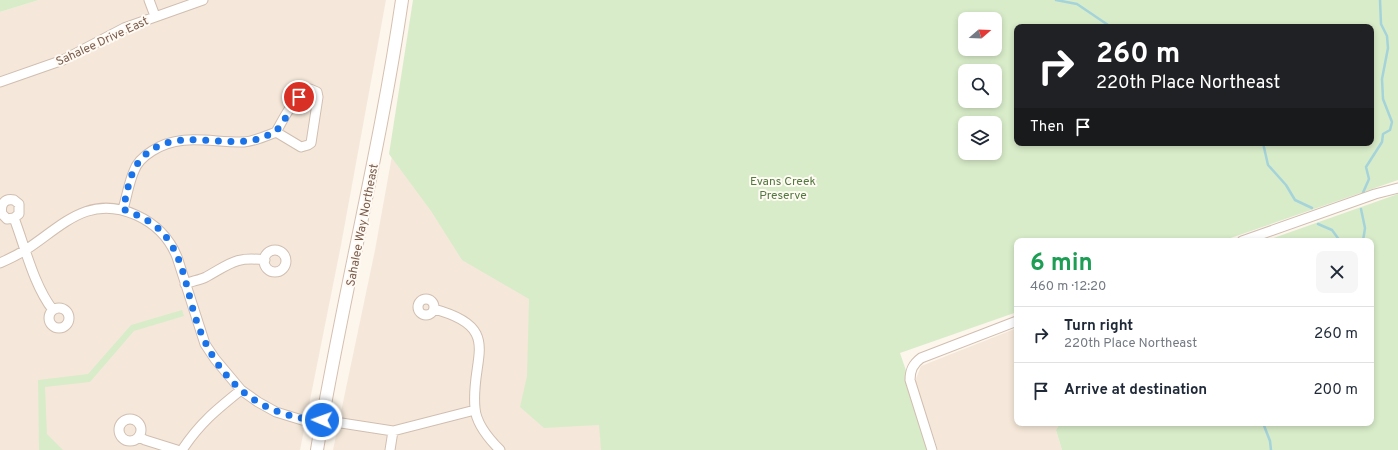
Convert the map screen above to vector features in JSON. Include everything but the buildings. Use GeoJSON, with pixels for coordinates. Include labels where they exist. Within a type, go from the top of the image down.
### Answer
{"type":"FeatureCollection","features":[{"type":"Feature","properties":{"kind":"main road","name":"Sahalee Way Northeast"},"geometry":{"type":"LineString","coordinates":[[317,450],[374,161],[396,44],[402,0]]}},
{"type":"Feature","properties":{"kind":"street"},"geometry":{"type":"LineString","coordinates":[[149,0],[155,16]]}},
{"type":"Feature","properties":{"kind":"street","name":"Sahalee Drive East"},"geometry":{"type":"LineString","coordinates":[[0,82],[63,60],[106,36],[155,16],[203,0]]}},
{"type":"Feature","properties":{"kind":"street"},"geometry":{"type":"LineString","coordinates":[[123,209],[134,170],[138,162],[156,148],[170,142],[183,140],[244,142],[256,140],[276,132],[299,97],[310,89],[317,92],[318,97],[311,143],[301,147],[276,132]]}},
{"type":"Feature","properties":{"kind":"street"},"geometry":{"type":"LineString","coordinates":[[1250,238],[1375,194],[1398,188]]}},
{"type":"Feature","properties":{"kind":"street"},"geometry":{"type":"LineString","coordinates":[[0,263],[26,250],[72,217],[85,211],[98,208],[123,209],[156,225],[166,236],[172,246],[205,344],[214,360],[241,390],[258,402],[276,412],[302,420],[322,420],[393,431],[475,410]]}},
{"type":"Feature","properties":{"kind":"street"},"geometry":{"type":"LineString","coordinates":[[14,218],[32,270],[40,288],[53,310]]}},
{"type":"Feature","properties":{"kind":"street"},"geometry":{"type":"LineString","coordinates":[[185,284],[205,277],[236,260],[253,258],[265,260]]}},
{"type":"Feature","properties":{"kind":"street"},"geometry":{"type":"LineString","coordinates":[[434,309],[462,319],[476,334],[480,353],[475,392],[475,410],[484,431],[500,450]]}},
{"type":"Feature","properties":{"kind":"street"},"geometry":{"type":"LineString","coordinates":[[932,450],[910,380],[910,373],[913,366],[921,358],[1014,322]]}},
{"type":"Feature","properties":{"kind":"street"},"geometry":{"type":"LineString","coordinates":[[182,450],[194,432],[208,417],[241,390]]}},
{"type":"Feature","properties":{"kind":"street"},"geometry":{"type":"LineString","coordinates":[[390,450],[393,431]]}},
{"type":"Feature","properties":{"kind":"street"},"geometry":{"type":"LineString","coordinates":[[140,437],[177,450]]}},
{"type":"Feature","properties":{"kind":"shaded area"},"geometry":{"type":"Polygon","coordinates":[[[39,0],[386,0],[341,245],[300,450],[0,450],[0,12],[39,0]]]}},
{"type":"Feature","properties":{"kind":"shaded area"},"geometry":{"type":"Polygon","coordinates":[[[420,0],[678,450],[333,450],[375,250],[420,0]]]}},
{"type":"Feature","properties":{"kind":"shaded area"},"geometry":{"type":"Polygon","coordinates":[[[1014,329],[1014,426],[1058,426],[1056,430],[1062,450],[938,450],[915,381],[921,366],[1014,329]]]}},
{"type":"Feature","properties":{"kind":"green space"},"geometry":{"type":"Polygon","coordinates":[[[0,0],[39,0],[0,12],[0,0]]]}},
{"type":"Feature","properties":{"kind":"green space","name":"Evans Creek Preserve"},"geometry":{"type":"Polygon","coordinates":[[[413,0],[1398,0],[1398,180],[1231,238],[1014,238],[1014,313],[900,353],[933,450],[601,450],[599,425],[544,428],[520,407],[527,376],[529,299],[462,260],[431,211],[389,154],[413,0]]]}},
{"type":"Feature","properties":{"kind":"green space"},"geometry":{"type":"Polygon","coordinates":[[[1398,194],[1398,450],[1062,450],[1056,430],[1058,426],[1374,426],[1374,238],[1273,238],[1398,194]]]}},
{"type":"Feature","properties":{"kind":"green space"},"geometry":{"type":"Polygon","coordinates":[[[182,310],[184,316],[134,331],[90,382],[45,387],[47,434],[63,450],[39,450],[38,380],[88,374],[131,325],[182,310]]]}},
{"type":"Feature","properties":{"kind":"waterway"},"geometry":{"type":"LineString","coordinates":[[1056,0],[1077,4],[1107,24]]}},
{"type":"Feature","properties":{"kind":"waterway"},"geometry":{"type":"LineString","coordinates":[[1362,195],[1369,179],[1366,167],[1382,142],[1383,134],[1390,130],[1392,122],[1383,99],[1382,79],[1388,48],[1387,36],[1381,24],[1380,0]]}},
{"type":"Feature","properties":{"kind":"waterway"},"geometry":{"type":"LineString","coordinates":[[1264,146],[1268,165],[1286,185],[1295,200],[1312,208]]}},
{"type":"Feature","properties":{"kind":"waterway"},"geometry":{"type":"LineString","coordinates":[[1361,209],[1365,228],[1363,238]]}},
{"type":"Feature","properties":{"kind":"waterway"},"geometry":{"type":"LineString","coordinates":[[1318,224],[1332,230],[1338,238]]}},
{"type":"Feature","properties":{"kind":"waterway"},"geometry":{"type":"LineString","coordinates":[[1264,426],[1270,441],[1271,450]]}},
{"type":"Feature","properties":{"kind":"route"},"geometry":{"type":"LineString","coordinates":[[299,97],[276,132],[256,140],[244,142],[200,139],[183,140],[170,142],[156,148],[138,162],[134,170],[123,209],[156,225],[166,236],[177,257],[195,317],[205,344],[214,360],[241,390],[276,412],[302,420],[322,420]]}}]}
